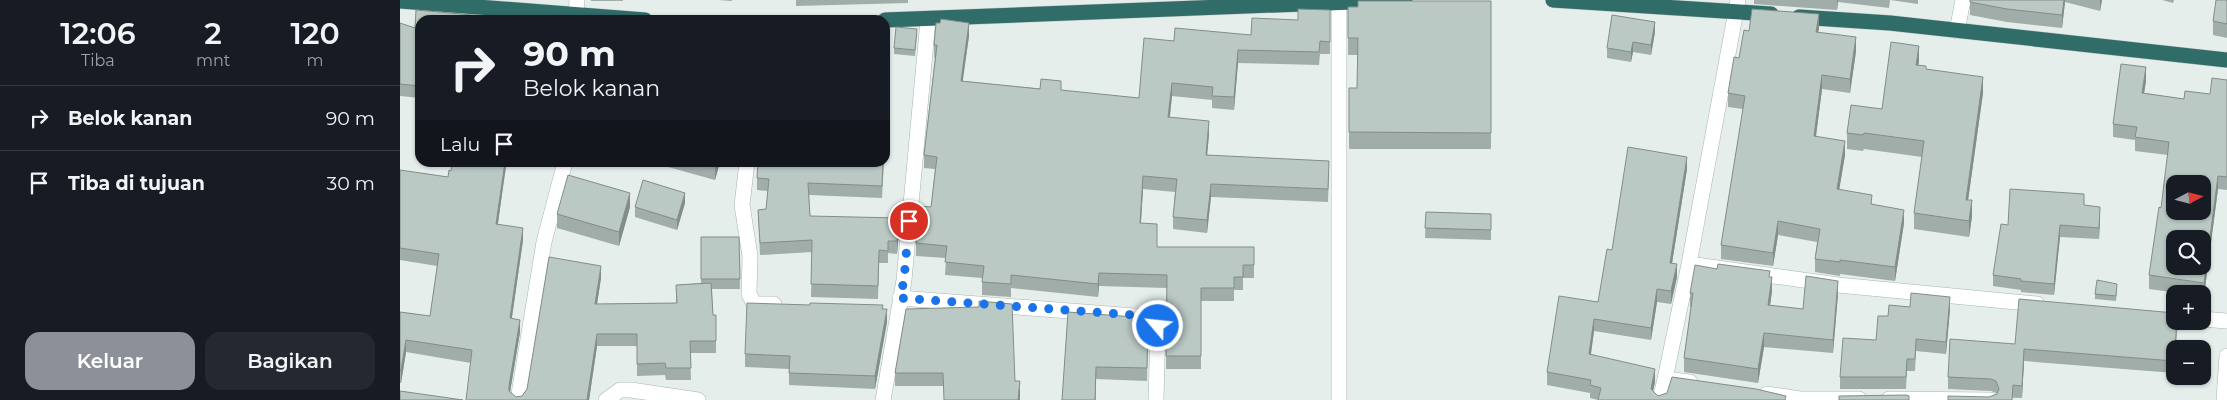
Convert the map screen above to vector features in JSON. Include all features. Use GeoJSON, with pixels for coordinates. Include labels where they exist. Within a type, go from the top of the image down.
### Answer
{"type":"FeatureCollection","features":[{"type":"Feature","properties":{"kind":"highway"},"geometry":{"type":"LineString","coordinates":[[401,0],[577,8],[590,15]]}},
{"type":"Feature","properties":{"kind":"highway"},"geometry":{"type":"LineString","coordinates":[[890,20],[928,20],[1134,5],[1339,4],[1405,0]]}},
{"type":"Feature","properties":{"kind":"highway"},"geometry":{"type":"LineString","coordinates":[[1553,0],[1737,6],[2227,60]]}},
{"type":"Feature","properties":{"kind":"street"},"geometry":{"type":"LineString","coordinates":[[1957,30],[1963,0]]}},
{"type":"Feature","properties":{"kind":"street"},"geometry":{"type":"LineString","coordinates":[[1339,4],[1339,400]]}},
{"type":"Feature","properties":{"kind":"street"},"geometry":{"type":"LineString","coordinates":[[1660,400],[1689,264],[1737,6]]}},
{"type":"Feature","properties":{"kind":"street"},"geometry":{"type":"LineString","coordinates":[[883,400],[904,280],[928,20]]}},
{"type":"Feature","properties":{"kind":"street"},"geometry":{"type":"LineString","coordinates":[[518,400],[544,242],[564,167]]}},
{"type":"Feature","properties":{"kind":"street"},"geometry":{"type":"LineString","coordinates":[[746,167],[742,205],[750,256],[749,294],[754,304],[790,305]]}},
{"type":"Feature","properties":{"kind":"street"},"geometry":{"type":"LineString","coordinates":[[1689,264],[1838,285],[2050,305]]}},
{"type":"Feature","properties":{"kind":"street"},"geometry":{"type":"LineString","coordinates":[[880,308],[899,303],[1148,316],[1154,319],[1158,326],[1156,400]]}},
{"type":"Feature","properties":{"kind":"street"},"geometry":{"type":"LineString","coordinates":[[2211,320],[2227,321]]}},
{"type":"Feature","properties":{"kind":"street"},"geometry":{"type":"LineString","coordinates":[[2224,400],[2227,356]]}},
{"type":"Feature","properties":{"kind":"street"},"geometry":{"type":"LineString","coordinates":[[1665,378],[1703,384]]}},
{"type":"Feature","properties":{"kind":"street"},"geometry":{"type":"LineString","coordinates":[[606,400],[620,390],[631,390],[698,400]]}},
{"type":"Feature","properties":{"kind":"street"},"geometry":{"type":"LineString","coordinates":[[1752,391],[1800,398],[1973,398],[1990,400]]}},
{"type":"Feature","properties":{"kind":"building"},"geometry":{"type":"Polygon","coordinates":[[[1970,0],[2064,0],[2062,15],[2007,9],[1970,2],[1970,0]]]}},
{"type":"Feature","properties":{"kind":"building"},"geometry":{"type":"Polygon","coordinates":[[[2216,0],[2227,0],[2227,24],[2213,21],[2216,0]]]}},
{"type":"Feature","properties":{"kind":"building"},"geometry":{"type":"Polygon","coordinates":[[[1358,1],[1491,1],[1491,133],[1349,132],[1349,88],[1357,88],[1358,38],[1348,38],[1348,7],[1358,7],[1358,1]]]}},
{"type":"Feature","properties":{"kind":"building"},"geometry":{"type":"Polygon","coordinates":[[[1298,9],[1330,10],[1330,42],[1320,41],[1319,52],[1238,50],[1234,97],[1212,96],[1213,87],[1172,83],[1168,117],[1209,121],[1206,155],[1329,161],[1328,189],[1211,184],[1207,220],[1173,217],[1177,179],[1143,176],[1140,223],[1157,224],[1157,247],[1254,247],[1254,265],[1243,265],[1243,277],[1234,277],[1234,288],[1201,288],[1201,356],[1166,356],[1167,275],[1099,273],[1098,284],[1011,275],[1011,284],[982,282],[984,266],[945,262],[947,246],[916,243],[919,206],[931,207],[937,157],[924,155],[937,45],[934,45],[936,23],[940,23],[941,19],[969,23],[961,81],[1040,89],[1041,79],[1061,81],[1061,90],[1139,98],[1144,38],[1174,41],[1175,28],[1251,35],[1252,18],[1298,20],[1298,9]]]}},
{"type":"Feature","properties":{"kind":"building"},"geometry":{"type":"Polygon","coordinates":[[[1752,9],[1819,14],[1816,32],[1856,37],[1850,79],[1822,75],[1814,136],[1845,141],[1837,189],[1872,195],[1871,204],[1904,210],[1895,267],[1815,259],[1820,229],[1778,221],[1773,253],[1721,245],[1745,96],[1728,93],[1734,57],[1739,58],[1744,30],[1749,31],[1752,9]]]}},
{"type":"Feature","properties":{"kind":"building"},"geometry":{"type":"Polygon","coordinates":[[[416,10],[472,15],[416,15],[416,10]]]}},
{"type":"Feature","properties":{"kind":"building"},"geometry":{"type":"Polygon","coordinates":[[[1612,15],[1655,22],[1651,45],[1633,42],[1631,52],[1607,48],[1612,15]]]}},
{"type":"Feature","properties":{"kind":"building"},"geometry":{"type":"Polygon","coordinates":[[[400,23],[415,28],[415,86],[400,84],[400,23]]]}},
{"type":"Feature","properties":{"kind":"building"},"geometry":{"type":"Polygon","coordinates":[[[896,27],[917,29],[915,50],[894,48],[896,27]]]}},
{"type":"Feature","properties":{"kind":"building"},"geometry":{"type":"Polygon","coordinates":[[[1891,42],[1919,46],[1916,65],[1926,66],[1926,69],[1983,77],[1966,200],[1972,200],[1969,221],[1914,213],[1924,141],[1864,133],[1863,135],[1847,133],[1851,105],[1882,109],[1891,42]]]}},
{"type":"Feature","properties":{"kind":"building"},"geometry":{"type":"Polygon","coordinates":[[[2121,64],[2146,67],[2142,93],[2184,99],[2185,91],[2210,94],[2212,78],[2227,80],[2227,177],[2218,176],[2211,230],[2166,230],[2166,275],[2205,275],[2204,283],[2149,275],[2159,207],[2161,208],[2169,142],[2135,137],[2137,127],[2113,124],[2121,64]]]}},
{"type":"Feature","properties":{"kind":"building"},"geometry":{"type":"Polygon","coordinates":[[[1628,147],[1687,157],[1670,263],[1677,264],[1671,291],[1657,289],[1651,328],[1594,319],[1589,354],[1655,369],[1651,389],[1658,396],[1667,393],[1672,377],[1756,389],[1786,396],[1785,400],[1598,400],[1601,388],[1590,385],[1591,380],[1547,372],[1559,296],[1598,302],[1607,249],[1612,250],[1628,147]]]}},
{"type":"Feature","properties":{"kind":"building"},"geometry":{"type":"Polygon","coordinates":[[[451,167],[504,167],[496,224],[523,228],[510,318],[520,320],[509,386],[509,391],[516,397],[522,396],[527,389],[549,257],[601,266],[595,304],[677,303],[676,285],[711,283],[713,315],[716,315],[716,341],[690,341],[691,368],[666,368],[665,363],[637,364],[637,334],[597,334],[587,400],[466,400],[472,350],[406,340],[400,371],[400,312],[430,316],[439,254],[400,248],[400,170],[448,177],[449,170],[451,171],[451,167]]]}},
{"type":"Feature","properties":{"kind":"building"},"geometry":{"type":"Polygon","coordinates":[[[758,167],[883,167],[882,186],[808,183],[810,216],[899,218],[897,241],[888,241],[888,251],[879,250],[878,286],[811,284],[812,240],[760,243],[758,210],[766,209],[769,179],[757,178],[758,167]]]}},
{"type":"Feature","properties":{"kind":"building"},"geometry":{"type":"Polygon","coordinates":[[[568,175],[630,193],[619,232],[557,214],[568,175]]]}},
{"type":"Feature","properties":{"kind":"building"},"geometry":{"type":"Polygon","coordinates":[[[643,180],[685,193],[677,220],[635,207],[643,180]]]}},
{"type":"Feature","properties":{"kind":"building"},"geometry":{"type":"Polygon","coordinates":[[[2010,189],[2084,194],[2084,205],[2100,207],[2099,228],[2060,225],[2054,284],[2021,281],[2021,279],[1993,275],[2001,224],[2008,225],[2010,189]]]}},
{"type":"Feature","properties":{"kind":"building"},"geometry":{"type":"Polygon","coordinates":[[[1426,212],[1491,214],[1491,230],[1425,228],[1426,212]]]}},
{"type":"Feature","properties":{"kind":"building"},"geometry":{"type":"Polygon","coordinates":[[[701,237],[739,237],[740,279],[701,279],[701,237]]]}},
{"type":"Feature","properties":{"kind":"building"},"geometry":{"type":"Polygon","coordinates":[[[1718,264],[1770,271],[1769,277],[1772,277],[1768,305],[1803,309],[1806,276],[1838,281],[1833,340],[1764,333],[1758,369],[1684,358],[1693,293],[1690,293],[1695,265],[1717,269],[1718,264]]]}},
{"type":"Feature","properties":{"kind":"building"},"geometry":{"type":"Polygon","coordinates":[[[2097,280],[2117,284],[2116,296],[2095,294],[2097,280]]]}},
{"type":"Feature","properties":{"kind":"building"},"geometry":{"type":"Polygon","coordinates":[[[1911,293],[1950,297],[1946,342],[1916,339],[1915,359],[1907,359],[1906,377],[1840,377],[1843,338],[1876,340],[1878,316],[1888,316],[1889,305],[1910,307],[1911,293]]]}},
{"type":"Feature","properties":{"kind":"building"},"geometry":{"type":"Polygon","coordinates":[[[2019,299],[2166,312],[2166,330],[2176,330],[2176,340],[2166,340],[2166,360],[2024,349],[2022,386],[2013,385],[2012,400],[1948,400],[1948,396],[1989,397],[1997,394],[1999,389],[1996,381],[1991,379],[1948,377],[1950,339],[2015,344],[2019,299]]]}},
{"type":"Feature","properties":{"kind":"building"},"geometry":{"type":"Polygon","coordinates":[[[979,301],[1012,304],[1015,381],[1020,381],[1018,400],[944,400],[943,373],[895,373],[906,309],[979,307],[979,301]]]}},
{"type":"Feature","properties":{"kind":"building"},"geometry":{"type":"Polygon","coordinates":[[[747,303],[883,305],[882,309],[887,309],[875,376],[789,373],[790,356],[745,354],[747,303]]]}},
{"type":"Feature","properties":{"kind":"building"},"geometry":{"type":"Polygon","coordinates":[[[1068,312],[1148,318],[1147,368],[1096,367],[1095,400],[1062,400],[1068,312]]]}},
{"type":"Feature","properties":{"kind":"building"},"geometry":{"type":"Polygon","coordinates":[[[400,391],[463,400],[400,400],[400,391]]]}},
{"type":"Feature","properties":{"kind":"building"},"geometry":{"type":"Polygon","coordinates":[[[1839,396],[1909,396],[1909,400],[1839,400],[1839,396]]]}},
{"type":"Feature","properties":{"kind":"route"},"geometry":{"type":"LineString","coordinates":[[909,221],[904,280],[900,298],[1148,316],[1154,319],[1158,326]]}}]}
